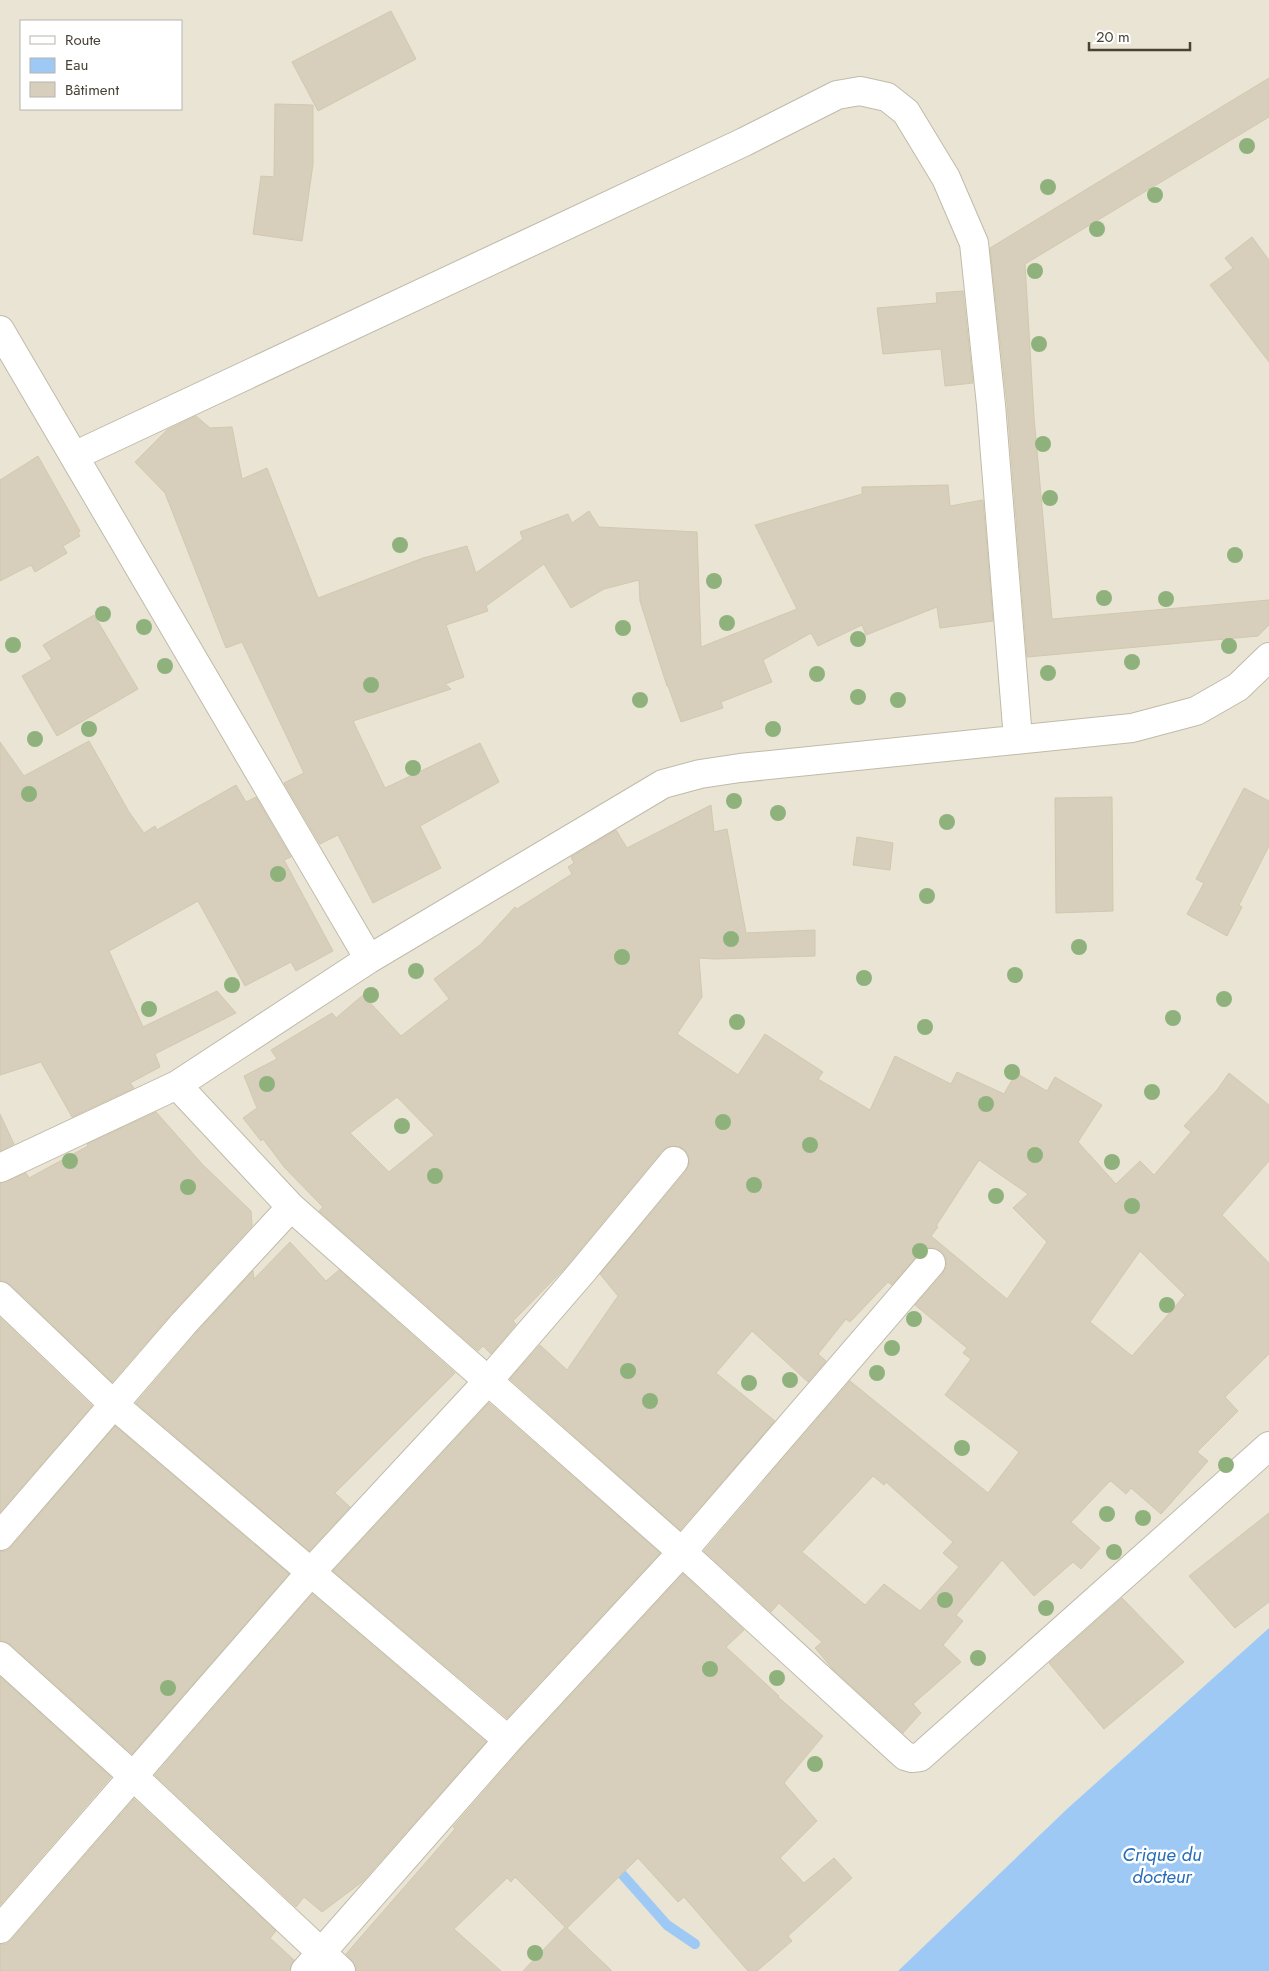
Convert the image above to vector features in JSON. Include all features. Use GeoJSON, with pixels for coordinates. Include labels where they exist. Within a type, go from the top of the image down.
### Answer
{"type":"FeatureCollection","features":[{"type":"Feature","properties":{"kind":"street"},"geometry":{"type":"LineString","coordinates":[[74,456],[744,142],[837,95],[860,91],[887,97],[906,112],[941,170],[974,243],[991,405],[1018,739]]}},
{"type":"Feature","properties":{"kind":"street"},"geometry":{"type":"LineString","coordinates":[[0,330],[369,959]]}},
{"type":"Feature","properties":{"kind":"street"},"geometry":{"type":"LineString","coordinates":[[0,1168],[177,1085],[369,959],[663,784],[700,774],[740,768],[1132,728],[1196,711],[1238,687],[1269,657]]}},
{"type":"Feature","properties":{"kind":"street"},"geometry":{"type":"LineString","coordinates":[[177,1085],[291,1207],[682,1552],[905,1756],[912,1758],[920,1757],[1269,1446]]}},
{"type":"Feature","properties":{"kind":"street"},"geometry":{"type":"LineString","coordinates":[[0,1929],[310,1573],[488,1381],[674,1161]]}},
{"type":"Feature","properties":{"kind":"street"},"geometry":{"type":"LineString","coordinates":[[0,1536],[114,1404],[291,1207]]}},
{"type":"Feature","properties":{"kind":"street"},"geometry":{"type":"LineString","coordinates":[[313,1962],[508,1740],[682,1552],[931,1263]]}},
{"type":"Feature","properties":{"kind":"street"},"geometry":{"type":"LineString","coordinates":[[0,1296],[114,1404],[508,1740]]}},
{"type":"Feature","properties":{"kind":"street"},"geometry":{"type":"LineString","coordinates":[[0,1656],[134,1777],[313,1962],[341,1971]]}},
{"type":"Feature","properties":{"kind":"shaded area"},"geometry":{"type":"Polygon","coordinates":[[[0,0],[1269,0],[1269,1628],[1068,1808],[898,1971],[0,1971],[0,0]]]}},
{"type":"Feature","properties":{"kind":"water","name":"Crique du docteur"},"geometry":{"type":"Polygon","coordinates":[[[1269,1628],[1269,1971],[898,1971],[1068,1808],[1269,1628]]]}},
{"type":"Feature","properties":{"kind":"building"},"geometry":{"type":"Polygon","coordinates":[[[391,11],[416,59],[318,111],[292,62],[391,11]]]}},
{"type":"Feature","properties":{"kind":"building"},"geometry":{"type":"Polygon","coordinates":[[[1269,78],[1269,117],[1025,264],[1034,417],[1052,619],[1269,600],[1269,625],[1258,636],[1027,657],[1007,404],[990,248],[1269,78]]]}},
{"type":"Feature","properties":{"kind":"building"},"geometry":{"type":"Polygon","coordinates":[[[275,104],[313,105],[313,164],[302,241],[253,234],[261,176],[274,177],[275,104]]]}},
{"type":"Feature","properties":{"kind":"building"},"geometry":{"type":"Polygon","coordinates":[[[1252,237],[1269,260],[1269,362],[1210,285],[1233,268],[1225,258],[1252,237]]]}},
{"type":"Feature","properties":{"kind":"building"},"geometry":{"type":"Polygon","coordinates":[[[963,291],[973,383],[945,386],[941,349],[883,354],[877,308],[937,303],[936,293],[963,291]]]}},
{"type":"Feature","properties":{"kind":"building"},"geometry":{"type":"Polygon","coordinates":[[[196,416],[210,428],[232,427],[242,479],[267,468],[318,598],[423,558],[467,546],[476,573],[523,539],[520,532],[568,514],[572,523],[589,511],[599,527],[697,532],[701,647],[797,609],[755,525],[862,494],[862,487],[948,485],[950,506],[983,500],[993,621],[940,628],[937,607],[866,635],[862,625],[818,646],[811,633],[763,660],[772,682],[721,702],[723,708],[681,722],[667,686],[640,601],[639,580],[604,589],[571,608],[544,564],[486,606],[488,611],[446,625],[464,677],[445,684],[451,689],[353,721],[385,788],[480,743],[499,782],[420,826],[441,868],[373,903],[338,835],[320,844],[284,783],[304,773],[242,642],[226,648],[165,493],[135,462],[167,430],[196,416]]]}},
{"type":"Feature","properties":{"kind":"building"},"geometry":{"type":"Polygon","coordinates":[[[38,456],[80,531],[78,532],[80,536],[63,546],[67,553],[35,572],[31,565],[0,581],[0,480],[38,456]]]}},
{"type":"Feature","properties":{"kind":"building"},"geometry":{"type":"Polygon","coordinates":[[[94,615],[138,689],[57,736],[22,676],[52,659],[43,645],[94,615]]]}},
{"type":"Feature","properties":{"kind":"building"},"geometry":{"type":"Polygon","coordinates":[[[89,741],[129,812],[144,833],[155,826],[157,830],[236,785],[246,802],[256,797],[291,857],[284,860],[333,951],[296,971],[291,962],[245,986],[198,901],[109,951],[143,1027],[217,991],[236,1013],[155,1054],[160,1067],[130,1083],[134,1088],[72,1117],[41,1062],[0,1075],[0,742],[24,776],[89,741]]]}},
{"type":"Feature","properties":{"kind":"building"},"geometry":{"type":"Polygon","coordinates":[[[1244,788],[1269,801],[1269,846],[1239,905],[1242,907],[1227,936],[1187,914],[1204,883],[1196,879],[1244,788]]]}},
{"type":"Feature","properties":{"kind":"building"},"geometry":{"type":"Polygon","coordinates":[[[1112,797],[1113,911],[1056,913],[1055,798],[1112,797]]]}},
{"type":"Feature","properties":{"kind":"building"},"geometry":{"type":"Polygon","coordinates":[[[711,805],[714,832],[727,829],[746,933],[815,930],[815,956],[699,958],[702,997],[677,1034],[738,1075],[765,1034],[823,1072],[818,1079],[870,1110],[895,1056],[951,1084],[957,1072],[1004,1094],[1016,1073],[1047,1091],[1055,1077],[1102,1105],[1078,1142],[1116,1184],[1140,1161],[1154,1175],[1191,1132],[1184,1126],[1217,1090],[1229,1073],[1269,1105],[1269,1161],[1222,1215],[1269,1263],[1269,1354],[1225,1397],[1238,1411],[1197,1452],[1208,1461],[1161,1514],[1131,1488],[1126,1494],[1111,1481],[1109,1482],[1071,1522],[1100,1548],[1081,1569],[1073,1562],[1034,1596],[1002,1560],[956,1615],[963,1621],[943,1645],[961,1662],[913,1704],[921,1713],[903,1733],[832,1668],[815,1648],[822,1642],[779,1603],[771,1612],[704,1551],[850,1381],[988,1493],[1019,1452],[945,1395],[971,1359],[963,1353],[967,1348],[915,1305],[943,1273],[946,1266],[946,1258],[942,1252],[933,1248],[926,1248],[920,1252],[892,1285],[888,1282],[850,1322],[846,1319],[818,1354],[826,1361],[808,1382],[752,1331],[716,1373],[775,1421],[680,1530],[510,1379],[540,1345],[567,1370],[618,1296],[600,1274],[686,1171],[689,1163],[688,1155],[684,1149],[676,1146],[668,1147],[662,1151],[565,1268],[513,1321],[516,1324],[491,1354],[483,1346],[478,1351],[319,1211],[323,1207],[285,1168],[263,1139],[261,1141],[243,1118],[257,1108],[244,1076],[277,1059],[271,1050],[332,1013],[336,1018],[363,995],[401,1036],[449,999],[434,979],[480,945],[515,907],[517,909],[572,874],[568,867],[574,863],[571,857],[616,830],[627,848],[711,805]],[[397,1097],[350,1133],[389,1172],[434,1135],[397,1097]],[[979,1160],[936,1226],[938,1227],[931,1236],[1007,1299],[1047,1242],[1013,1208],[1028,1194],[979,1160]],[[1140,1251],[1090,1322],[1132,1356],[1185,1295],[1140,1251]],[[873,1476],[802,1552],[865,1605],[884,1584],[920,1611],[959,1567],[943,1553],[953,1542],[886,1482],[884,1485],[873,1476]]]}},
{"type":"Feature","properties":{"kind":"building"},"geometry":{"type":"Polygon","coordinates":[[[857,837],[893,843],[890,870],[853,865],[857,837]]]}},
{"type":"Feature","properties":{"kind":"building"},"geometry":{"type":"Polygon","coordinates":[[[156,1112],[203,1165],[251,1211],[252,1226],[112,1382],[11,1285],[0,1281],[0,1183],[26,1173],[29,1178],[88,1146],[87,1144],[156,1112]]]}},
{"type":"Feature","properties":{"kind":"building"},"geometry":{"type":"Polygon","coordinates":[[[0,1114],[14,1144],[0,1151],[0,1114]]]}},
{"type":"Feature","properties":{"kind":"building"},"geometry":{"type":"Polygon","coordinates":[[[290,1242],[326,1281],[339,1270],[455,1373],[335,1493],[350,1507],[309,1551],[136,1403],[196,1333],[253,1271],[254,1279],[290,1242]]]}},
{"type":"Feature","properties":{"kind":"building"},"geometry":{"type":"Polygon","coordinates":[[[0,1318],[92,1406],[0,1512],[0,1318]]]}},
{"type":"Feature","properties":{"kind":"building"},"geometry":{"type":"Polygon","coordinates":[[[489,1403],[660,1553],[507,1718],[333,1571],[489,1403]]]}},
{"type":"Feature","properties":{"kind":"building"},"geometry":{"type":"Polygon","coordinates":[[[115,1426],[289,1574],[132,1754],[10,1644],[0,1641],[0,1551],[6,1551],[12,1546],[115,1426]]]}},
{"type":"Feature","properties":{"kind":"building"},"geometry":{"type":"Polygon","coordinates":[[[1269,1513],[1269,1602],[1235,1628],[1189,1576],[1269,1513]]]}},
{"type":"Feature","properties":{"kind":"building"},"geometry":{"type":"Polygon","coordinates":[[[683,1574],[744,1630],[726,1647],[778,1697],[823,1736],[784,1783],[817,1821],[780,1858],[804,1883],[834,1858],[852,1878],[788,1936],[792,1941],[757,1971],[748,1971],[684,1897],[678,1902],[638,1858],[567,1928],[612,1971],[523,1971],[565,1927],[515,1877],[511,1882],[507,1878],[454,1929],[501,1971],[356,1971],[356,1966],[346,1954],[455,1829],[453,1827],[520,1750],[683,1574]]]}},
{"type":"Feature","properties":{"kind":"building"},"geometry":{"type":"Polygon","coordinates":[[[312,1594],[486,1742],[362,1882],[322,1912],[304,1897],[296,1907],[155,1775],[312,1594]]]}},
{"type":"Feature","properties":{"kind":"building"},"geometry":{"type":"Polygon","coordinates":[[[1122,1598],[1184,1662],[1104,1729],[1049,1663],[1122,1598]]]}},
{"type":"Feature","properties":{"kind":"building"},"geometry":{"type":"Polygon","coordinates":[[[0,1677],[111,1777],[0,1905],[0,1677]]]}},
{"type":"Feature","properties":{"kind":"building"},"geometry":{"type":"Polygon","coordinates":[[[134,1799],[276,1931],[270,1938],[294,1960],[290,1971],[0,1971],[0,1944],[6,1944],[12,1939],[134,1799]]]}},
{"type":"Feature","properties":{"kind":"waterway"},"geometry":{"type":"LineString","coordinates":[[613,1864],[667,1925],[695,1944]]}}]}
